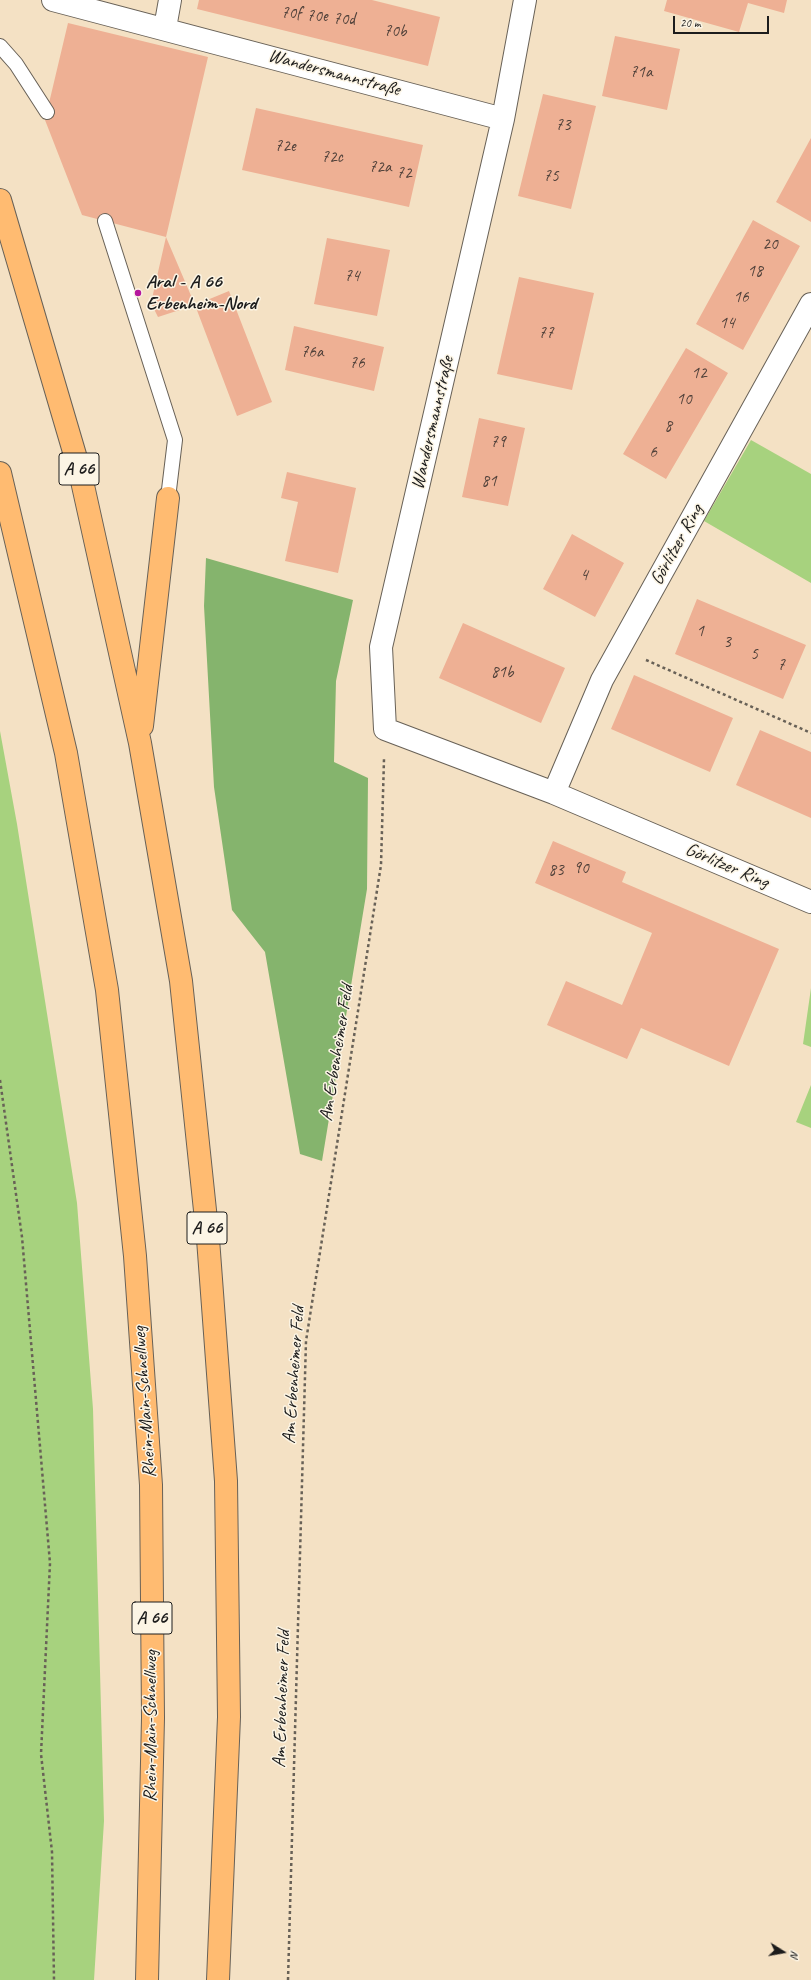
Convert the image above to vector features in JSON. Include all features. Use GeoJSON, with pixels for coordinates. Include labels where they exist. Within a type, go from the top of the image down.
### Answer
{"type":"FeatureCollection","features":[{"type":"Feature","properties":{"kind":"highway","name":"A 66"},"geometry":{"type":"LineString","coordinates":[[0,200],[80,472],[140,743],[181,981],[208,1239],[226,1481],[229,1717],[218,1980]]}},
{"type":"Feature","properties":{"kind":"highway","name":"Rhein-Main-Schnellweg"},"geometry":{"type":"LineString","coordinates":[[0,473],[66,753],[107,990],[135,1256],[151,1485],[152,1718],[147,1980]]}},
{"type":"Feature","properties":{"kind":"highway"},"geometry":{"type":"LineString","coordinates":[[140,743],[168,498]]}},
{"type":"Feature","properties":{"kind":"street","name":"Wandersmannstraße"},"geometry":{"type":"LineString","coordinates":[[54,0],[165,28],[503,119]]}},
{"type":"Feature","properties":{"kind":"street"},"geometry":{"type":"LineString","coordinates":[[165,28],[170,0]]}},
{"type":"Feature","properties":{"kind":"street","name":"Wandersmannstraße"},"geometry":{"type":"LineString","coordinates":[[385,729],[381,647],[503,119],[525,0]]}},
{"type":"Feature","properties":{"kind":"street","name":"Görlitzer Ring"},"geometry":{"type":"LineString","coordinates":[[554,793],[602,680],[811,304]]}},
{"type":"Feature","properties":{"kind":"street","name":"Görlitzer Ring"},"geometry":{"type":"LineString","coordinates":[[385,729],[554,793],[811,902]]}},
{"type":"Feature","properties":{"kind":"lane"},"geometry":{"type":"LineString","coordinates":[[0,46],[16,64],[47,112]]}},
{"type":"Feature","properties":{"kind":"lane"},"geometry":{"type":"LineString","coordinates":[[105,221],[175,440],[168,498]]}},
{"type":"Feature","properties":{"kind":"path"},"geometry":{"type":"LineString","coordinates":[[620,648],[811,733]]}},
{"type":"Feature","properties":{"kind":"path","name":"Am Erbenheimer Feld"},"geometry":{"type":"LineString","coordinates":[[288,1980],[306,1341],[381,865],[385,729]]}},
{"type":"Feature","properties":{"kind":"path"},"geometry":{"type":"LineString","coordinates":[[0,1080],[22,1237],[50,1563],[41,1754],[52,1852],[54,1980]]}},
{"type":"Feature","properties":{"kind":"green space"},"geometry":{"type":"Polygon","coordinates":[[[751,440],[811,474],[811,583],[704,521],[751,440]]]}},
{"type":"Feature","properties":{"kind":"green space"},"geometry":{"type":"Polygon","coordinates":[[[206,558],[353,600],[336,681],[334,762],[368,778],[367,889],[322,1161],[300,1154],[265,952],[232,910],[214,787],[204,606],[206,558]]]}},
{"type":"Feature","properties":{"kind":"green space"},"geometry":{"type":"Polygon","coordinates":[[[0,731],[17,824],[77,1203],[93,1409],[104,1821],[94,1980],[0,1980],[0,731]]]}},
{"type":"Feature","properties":{"kind":"green space"},"geometry":{"type":"Polygon","coordinates":[[[811,988],[811,1047],[803,1044],[811,988]]]}},
{"type":"Feature","properties":{"kind":"green space"},"geometry":{"type":"Polygon","coordinates":[[[811,1085],[811,1128],[796,1122],[811,1085]]]}},
{"type":"Feature","properties":{"kind":"building"},"geometry":{"type":"Polygon","coordinates":[[[199,0],[372,0],[440,17],[428,66],[197,9],[199,0]]]}},
{"type":"Feature","properties":{"kind":"building"},"geometry":{"type":"Polygon","coordinates":[[[667,0],[787,0],[784,13],[748,3],[739,32],[664,11],[667,0]]]}},
{"type":"Feature","properties":{"kind":"building"},"geometry":{"type":"Polygon","coordinates":[[[68,23],[208,57],[166,237],[82,215],[45,120],[68,23]]]}},
{"type":"Feature","properties":{"kind":"building"},"geometry":{"type":"Polygon","coordinates":[[[615,36],[680,49],[667,110],[602,96],[615,36]]]}},
{"type":"Feature","properties":{"kind":"building"},"geometry":{"type":"Polygon","coordinates":[[[543,94],[596,106],[571,209],[518,196],[543,94]]]}},
{"type":"Feature","properties":{"kind":"building"},"geometry":{"type":"Polygon","coordinates":[[[256,108],[423,145],[409,207],[242,170],[256,108]]]}},
{"type":"Feature","properties":{"kind":"building"},"geometry":{"type":"Polygon","coordinates":[[[811,138],[811,222],[776,202],[811,138]]]}},
{"type":"Feature","properties":{"kind":"building"},"geometry":{"type":"Polygon","coordinates":[[[753,220],[800,246],[743,350],[696,324],[753,220]]]}},
{"type":"Feature","properties":{"kind":"building"},"geometry":{"type":"Polygon","coordinates":[[[166,237],[195,305],[158,317],[151,303],[166,237]]]}},
{"type":"Feature","properties":{"kind":"building"},"geometry":{"type":"Polygon","coordinates":[[[327,238],[390,250],[377,316],[314,304],[327,238]]]}},
{"type":"Feature","properties":{"kind":"building"},"geometry":{"type":"Polygon","coordinates":[[[519,277],[594,293],[572,390],[497,374],[519,277]]]}},
{"type":"Feature","properties":{"kind":"building"},"geometry":{"type":"Polygon","coordinates":[[[229,291],[272,402],[237,416],[195,305],[229,291]]]}},
{"type":"Feature","properties":{"kind":"building"},"geometry":{"type":"Polygon","coordinates":[[[294,326],[384,347],[374,391],[285,370],[294,326]]]}},
{"type":"Feature","properties":{"kind":"building"},"geometry":{"type":"Polygon","coordinates":[[[686,348],[728,373],[666,479],[623,454],[686,348]]]}},
{"type":"Feature","properties":{"kind":"building"},"geometry":{"type":"Polygon","coordinates":[[[479,418],[525,428],[508,506],[462,497],[479,418]]]}},
{"type":"Feature","properties":{"kind":"building"},"geometry":{"type":"Polygon","coordinates":[[[287,472],[356,488],[338,573],[285,561],[298,502],[281,498],[287,472]]]}},
{"type":"Feature","properties":{"kind":"building"},"geometry":{"type":"Polygon","coordinates":[[[572,534],[624,563],[595,617],[543,589],[572,534]]]}},
{"type":"Feature","properties":{"kind":"building"},"geometry":{"type":"Polygon","coordinates":[[[697,599],[806,645],[783,699],[675,654],[697,599]]]}},
{"type":"Feature","properties":{"kind":"building"},"geometry":{"type":"Polygon","coordinates":[[[463,623],[565,668],[541,723],[439,678],[463,623]]]}},
{"type":"Feature","properties":{"kind":"building"},"geometry":{"type":"Polygon","coordinates":[[[634,675],[733,718],[710,772],[611,729],[634,675]]]}},
{"type":"Feature","properties":{"kind":"building"},"geometry":{"type":"Polygon","coordinates":[[[760,730],[811,752],[811,818],[736,785],[760,730]]]}},
{"type":"Feature","properties":{"kind":"building"},"geometry":{"type":"Polygon","coordinates":[[[553,841],[626,872],[622,882],[779,949],[729,1066],[641,1028],[627,1059],[547,1025],[566,981],[622,1005],[652,933],[535,883],[553,841]]]}},
{"type":"Feature","properties":{"kind":"place","name":"Aral - A 66 Erbenheim-Nord"},"geometry":{"type":"Point","coordinates":[138,293]}}]}
